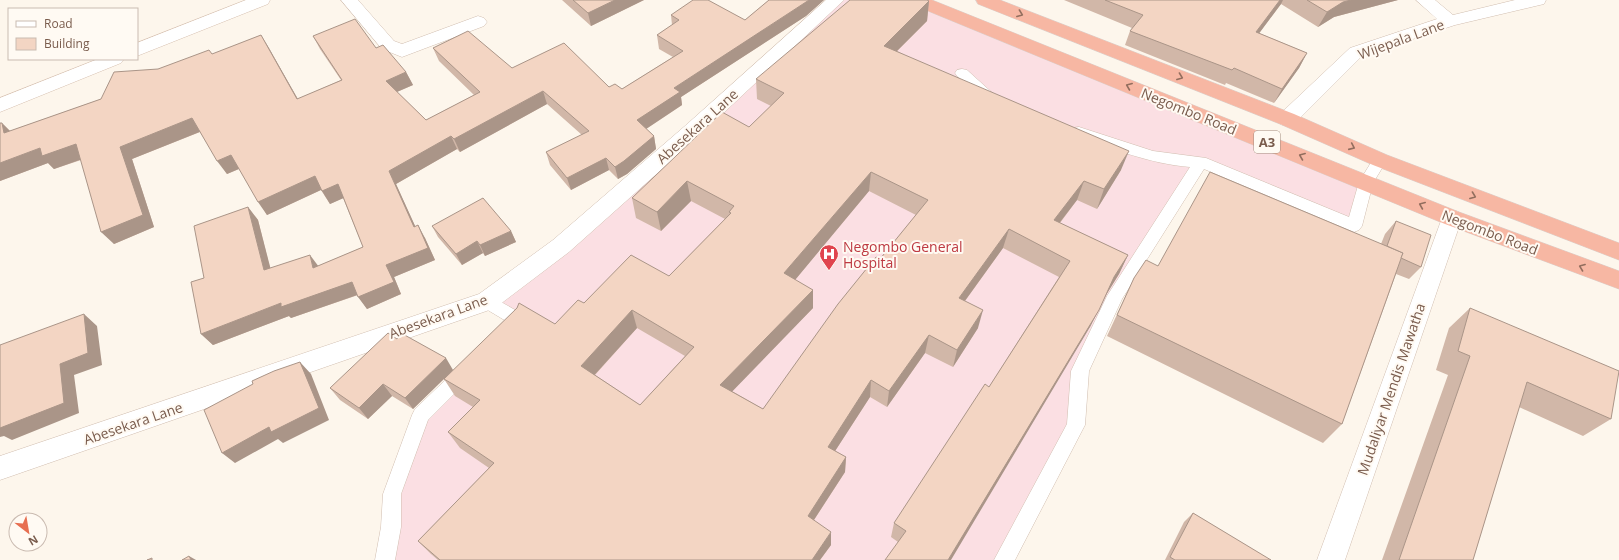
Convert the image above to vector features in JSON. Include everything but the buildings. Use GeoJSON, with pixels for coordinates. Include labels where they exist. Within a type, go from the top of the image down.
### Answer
{"type":"FeatureCollection","features":[{"type":"Feature","properties":{"kind":"highway","name":"Negombo Road"},"geometry":{"type":"LineString","coordinates":[[917,0],[1452,218],[1619,280]]}},
{"type":"Feature","properties":{"kind":"highway","name":"Negombo Road"},"geometry":{"type":"LineString","coordinates":[[984,0],[1288,119],[1380,160],[1619,252]]}},
{"type":"Feature","properties":{"kind":"street"},"geometry":{"type":"LineString","coordinates":[[138,50],[262,0]]}},
{"type":"Feature","properties":{"kind":"street"},"geometry":{"type":"LineString","coordinates":[[349,0],[388,45],[402,51],[478,22]]}},
{"type":"Feature","properties":{"kind":"street","name":"Abesekara Lane"},"geometry":{"type":"LineString","coordinates":[[0,468],[487,301],[561,246],[692,131],[836,0]]}},
{"type":"Feature","properties":{"kind":"street"},"geometry":{"type":"LineString","coordinates":[[1424,0],[1450,21]]}},
{"type":"Feature","properties":{"kind":"street","name":"Wijepala Lane"},"geometry":{"type":"LineString","coordinates":[[1288,119],[1356,52],[1450,21],[1538,0]]}},
{"type":"Feature","properties":{"kind":"street"},"geometry":{"type":"LineString","coordinates":[[0,105],[112,60]]}},
{"type":"Feature","properties":{"kind":"street","name":"Mudaliyar Mendis Mawatha"},"geometry":{"type":"LineString","coordinates":[[1331,560],[1452,218]]}},
{"type":"Feature","properties":{"kind":"lane"},"geometry":{"type":"LineString","coordinates":[[962,73],[993,101],[1007,107]]}},
{"type":"Feature","properties":{"kind":"lane"},"geometry":{"type":"LineString","coordinates":[[1066,127],[1152,156],[1170,160],[1201,162],[1354,226],[1366,182],[1380,160]]}},
{"type":"Feature","properties":{"kind":"lane"},"geometry":{"type":"LineString","coordinates":[[1004,560],[1076,425],[1080,371],[1115,296],[1201,162]]}},
{"type":"Feature","properties":{"kind":"lane"},"geometry":{"type":"LineString","coordinates":[[487,301],[518,320],[495,342]]}},
{"type":"Feature","properties":{"kind":"lane"},"geometry":{"type":"LineString","coordinates":[[385,560],[391,528],[392,494],[421,415],[478,359]]}},
{"type":"Feature","properties":{"kind":"shaded area","name":"Negombo General Hospital"},"geometry":{"type":"Polygon","coordinates":[[[836,0],[917,0],[1366,182],[1354,226],[1201,162],[1080,371],[1076,425],[1004,560],[385,560],[421,415],[517,320],[487,301],[836,0]]]}},
{"type":"Feature","properties":{"kind":"place","name":"Negombo General Hospital"},"geometry":{"type":"Point","coordinates":[829,271]}}]}
